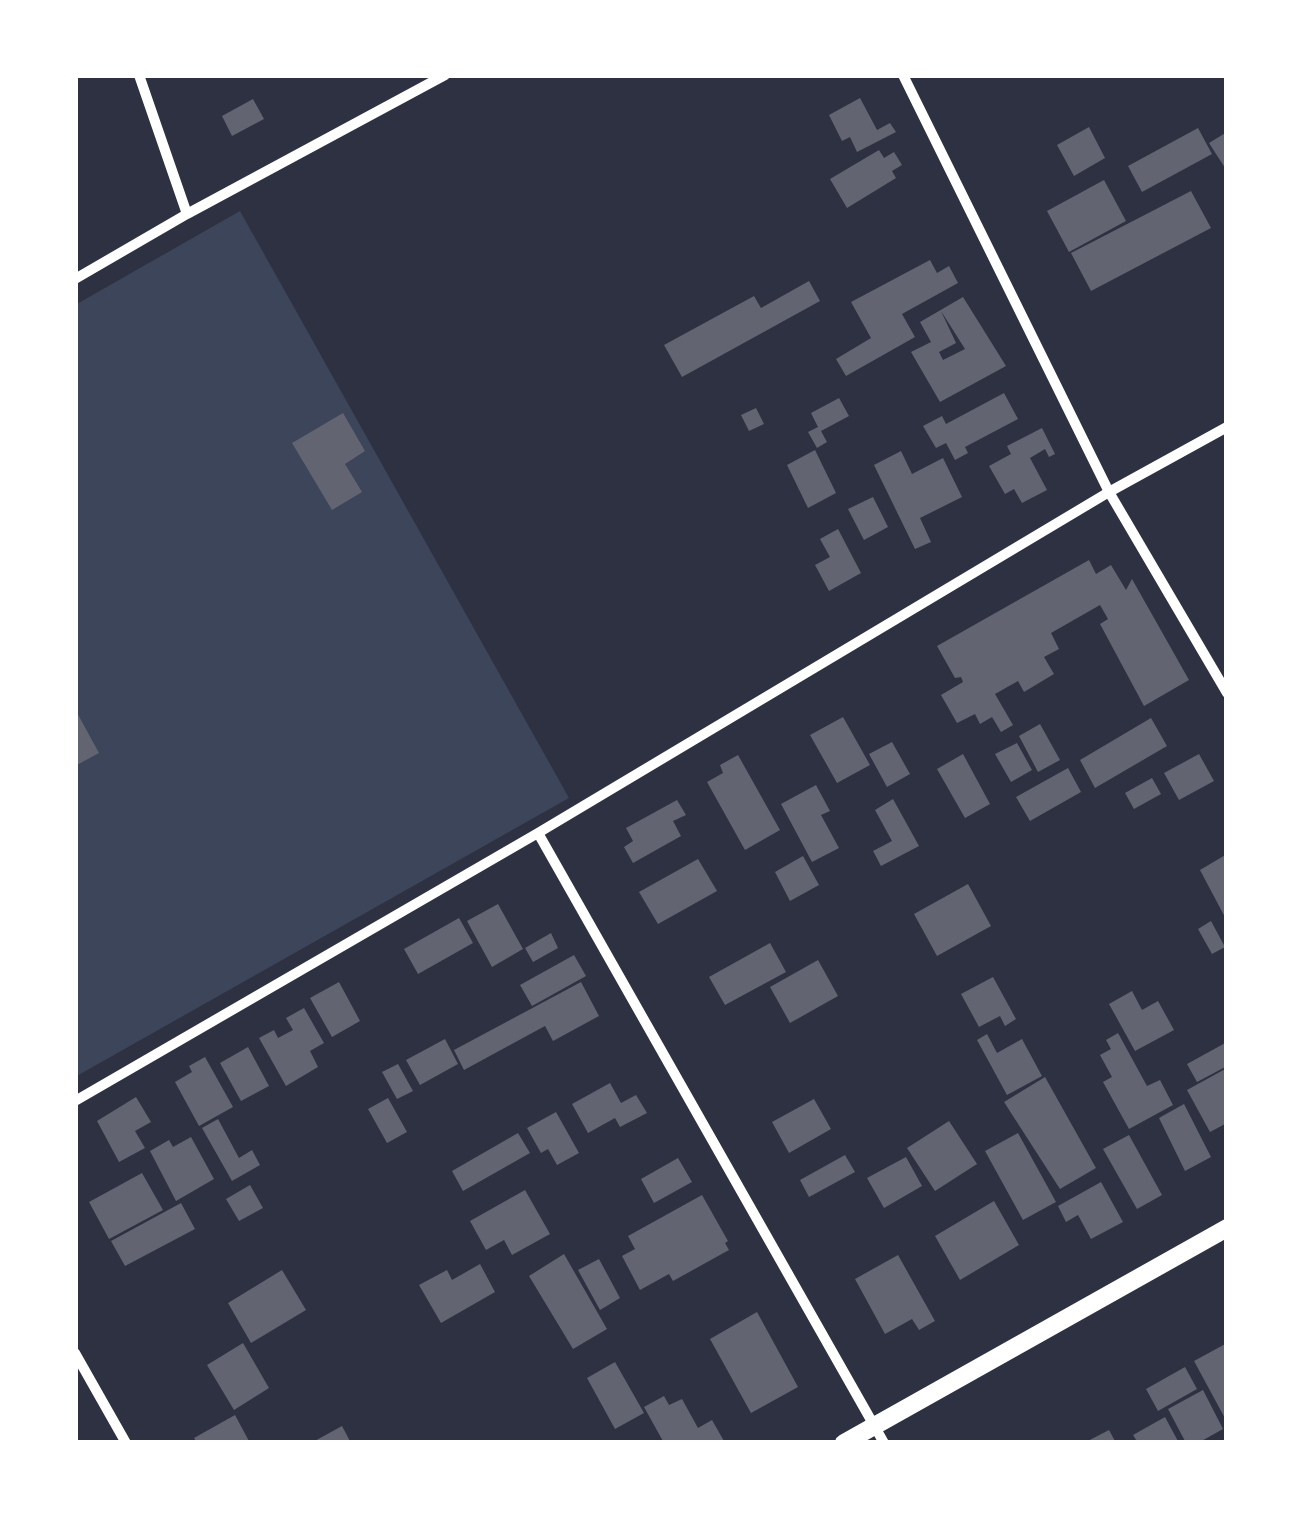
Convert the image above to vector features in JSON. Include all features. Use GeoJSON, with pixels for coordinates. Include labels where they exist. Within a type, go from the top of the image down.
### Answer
{"type":"FeatureCollection","features":[{"type":"Feature","properties":{"kind":"street"},"geometry":{"type":"LineString","coordinates":[[139,75],[187,214]]}},
{"type":"Feature","properties":{"kind":"street"},"geometry":{"type":"LineString","coordinates":[[75,279],[445,75]]}},
{"type":"Feature","properties":{"kind":"street"},"geometry":{"type":"LineString","coordinates":[[903,75],[1109,492],[1227,693]]}},
{"type":"Feature","properties":{"kind":"street"},"geometry":{"type":"LineString","coordinates":[[75,1102],[538,833],[1109,492],[1227,427]]}},
{"type":"Feature","properties":{"kind":"street"},"geometry":{"type":"LineString","coordinates":[[538,833],[884,1443]]}},
{"type":"Feature","properties":{"kind":"street"},"geometry":{"type":"LineString","coordinates":[[844,1443],[1227,1228]]}},
{"type":"Feature","properties":{"kind":"street"},"geometry":{"type":"LineString","coordinates":[[75,1353],[126,1443]]}},
{"type":"Feature","properties":{"kind":"shaded area"},"geometry":{"type":"Polygon","coordinates":[[[240,211],[569,798],[75,1077],[75,305],[240,211]]]}},
{"type":"Feature","properties":{"kind":"building"},"geometry":{"type":"Polygon","coordinates":[[[860,98],[877,130],[890,123],[896,132],[857,152],[850,137],[842,141],[829,115],[860,98]]]}},
{"type":"Feature","properties":{"kind":"building"},"geometry":{"type":"Polygon","coordinates":[[[253,99],[264,119],[232,136],[222,116],[253,99]]]}},
{"type":"Feature","properties":{"kind":"building"},"geometry":{"type":"Polygon","coordinates":[[[1089,127],[1105,158],[1074,176],[1057,145],[1089,127]]]}},
{"type":"Feature","properties":{"kind":"building"},"geometry":{"type":"Polygon","coordinates":[[[1198,128],[1212,154],[1142,192],[1128,166],[1198,128]]]}},
{"type":"Feature","properties":{"kind":"building"},"geometry":{"type":"Polygon","coordinates":[[[1227,132],[1227,171],[1209,143],[1227,132]]]}},
{"type":"Feature","properties":{"kind":"building"},"geometry":{"type":"Polygon","coordinates":[[[879,150],[884,158],[894,152],[902,165],[892,171],[896,178],[847,208],[830,179],[879,150]]]}},
{"type":"Feature","properties":{"kind":"building"},"geometry":{"type":"Polygon","coordinates":[[[1104,180],[1126,221],[1069,252],[1047,211],[1104,180]]]}},
{"type":"Feature","properties":{"kind":"building"},"geometry":{"type":"Polygon","coordinates":[[[1191,191],[1211,228],[1091,291],[1071,253],[1191,191]]]}},
{"type":"Feature","properties":{"kind":"building"},"geometry":{"type":"Polygon","coordinates":[[[930,260],[937,273],[949,266],[958,283],[902,314],[915,337],[846,376],[836,359],[871,338],[851,302],[930,260]]]}},
{"type":"Feature","properties":{"kind":"building"},"geometry":{"type":"Polygon","coordinates":[[[809,281],[820,301],[682,377],[664,345],[754,296],[761,308],[809,281]]]}},
{"type":"Feature","properties":{"kind":"building"},"geometry":{"type":"Polygon","coordinates":[[[963,297],[1006,366],[940,402],[911,352],[931,342],[920,322],[963,297]],[[941,311],[956,343],[939,352],[943,360],[965,349],[941,311]]]}},
{"type":"Feature","properties":{"kind":"building"},"geometry":{"type":"Polygon","coordinates":[[[1004,393],[1018,419],[965,447],[968,453],[955,460],[946,443],[936,448],[923,426],[942,416],[946,424],[1004,393]]]}},
{"type":"Feature","properties":{"kind":"building"},"geometry":{"type":"Polygon","coordinates":[[[839,398],[849,416],[821,431],[827,442],[817,448],[808,432],[818,427],[811,413],[839,398]]]}},
{"type":"Feature","properties":{"kind":"building"},"geometry":{"type":"Polygon","coordinates":[[[756,408],[764,424],[749,431],[741,415],[756,408]]]}},
{"type":"Feature","properties":{"kind":"building"},"geometry":{"type":"Polygon","coordinates":[[[343,413],[365,451],[345,464],[362,492],[332,510],[292,443],[343,413]]]}},
{"type":"Feature","properties":{"kind":"building"},"geometry":{"type":"Polygon","coordinates":[[[1042,428],[1055,454],[1049,457],[1045,449],[1030,458],[1047,490],[1022,503],[1014,489],[1005,494],[989,466],[1011,454],[1007,446],[1042,428]]]}},
{"type":"Feature","properties":{"kind":"building"},"geometry":{"type":"Polygon","coordinates":[[[815,450],[836,493],[808,508],[787,465],[815,450]]]}},
{"type":"Feature","properties":{"kind":"building"},"geometry":{"type":"Polygon","coordinates":[[[901,451],[912,474],[943,458],[962,497],[920,518],[931,542],[915,549],[874,465],[901,451]]]}},
{"type":"Feature","properties":{"kind":"building"},"geometry":{"type":"Polygon","coordinates":[[[873,497],[888,527],[864,540],[848,509],[873,497]]]}},
{"type":"Feature","properties":{"kind":"building"},"geometry":{"type":"Polygon","coordinates":[[[838,529],[861,573],[829,591],[815,565],[830,557],[820,539],[838,529]]]}},
{"type":"Feature","properties":{"kind":"building"},"geometry":{"type":"Polygon","coordinates":[[[1089,560],[1096,574],[1111,565],[1126,590],[1132,579],[1189,680],[1144,706],[1100,624],[1108,619],[1100,605],[1051,633],[1059,649],[1044,657],[1054,674],[1024,692],[1018,681],[995,694],[1013,725],[1001,732],[992,717],[980,724],[975,714],[957,723],[941,695],[963,682],[961,677],[955,678],[937,646],[1089,560]]]}},
{"type":"Feature","properties":{"kind":"building"},"geometry":{"type":"Polygon","coordinates":[[[75,709],[99,753],[75,766],[75,709]]]}},
{"type":"Feature","properties":{"kind":"building"},"geometry":{"type":"Polygon","coordinates":[[[843,717],[870,765],[837,783],[810,735],[843,717]]]}},
{"type":"Feature","properties":{"kind":"building"},"geometry":{"type":"Polygon","coordinates":[[[1151,718],[1167,746],[1095,788],[1080,760],[1151,718]]]}},
{"type":"Feature","properties":{"kind":"building"},"geometry":{"type":"Polygon","coordinates":[[[1040,724],[1060,760],[1038,772],[1019,736],[1040,724]]]}},
{"type":"Feature","properties":{"kind":"building"},"geometry":{"type":"Polygon","coordinates":[[[892,742],[910,774],[887,787],[869,754],[892,742]]]}},
{"type":"Feature","properties":{"kind":"building"},"geometry":{"type":"Polygon","coordinates":[[[1017,743],[1032,770],[1011,782],[995,754],[1017,743]]]}},
{"type":"Feature","properties":{"kind":"building"},"geometry":{"type":"Polygon","coordinates":[[[963,754],[990,804],[965,818],[937,769],[963,754]]]}},
{"type":"Feature","properties":{"kind":"building"},"geometry":{"type":"Polygon","coordinates":[[[1199,754],[1214,781],[1179,800],[1164,773],[1199,754]]]}},
{"type":"Feature","properties":{"kind":"building"},"geometry":{"type":"Polygon","coordinates":[[[738,755],[780,830],[745,850],[707,782],[723,773],[720,765],[738,755]]]}},
{"type":"Feature","properties":{"kind":"building"},"geometry":{"type":"Polygon","coordinates":[[[1068,768],[1081,792],[1030,821],[1016,797],[1068,768]]]}},
{"type":"Feature","properties":{"kind":"building"},"geometry":{"type":"Polygon","coordinates":[[[1152,778],[1161,794],[1134,809],[1125,793],[1152,778]]]}},
{"type":"Feature","properties":{"kind":"building"},"geometry":{"type":"Polygon","coordinates":[[[816,785],[830,811],[821,815],[839,848],[812,862],[781,804],[816,785]]]}},
{"type":"Feature","properties":{"kind":"building"},"geometry":{"type":"Polygon","coordinates":[[[893,799],[919,846],[881,866],[873,851],[892,841],[875,810],[893,799]]]}},
{"type":"Feature","properties":{"kind":"building"},"geometry":{"type":"Polygon","coordinates":[[[677,800],[686,815],[673,821],[681,836],[633,863],[624,847],[633,841],[626,828],[677,800]]]}},
{"type":"Feature","properties":{"kind":"building"},"geometry":{"type":"Polygon","coordinates":[[[1227,854],[1227,921],[1200,870],[1227,854]]]}},
{"type":"Feature","properties":{"kind":"building"},"geometry":{"type":"Polygon","coordinates":[[[803,856],[819,885],[790,901],[775,872],[803,856]]]}},
{"type":"Feature","properties":{"kind":"building"},"geometry":{"type":"Polygon","coordinates":[[[698,859],[717,891],[658,924],[639,892],[698,859]]]}},
{"type":"Feature","properties":{"kind":"building"},"geometry":{"type":"Polygon","coordinates":[[[968,884],[991,926],[937,956],[914,914],[968,884]]]}},
{"type":"Feature","properties":{"kind":"building"},"geometry":{"type":"Polygon","coordinates":[[[498,904],[523,949],[492,967],[467,921],[498,904]]]}},
{"type":"Feature","properties":{"kind":"building"},"geometry":{"type":"Polygon","coordinates":[[[459,918],[473,943],[418,974],[404,949],[459,918]]]}},
{"type":"Feature","properties":{"kind":"building"},"geometry":{"type":"Polygon","coordinates":[[[1211,921],[1225,947],[1212,954],[1198,929],[1211,921]]]}},
{"type":"Feature","properties":{"kind":"building"},"geometry":{"type":"Polygon","coordinates":[[[551,933],[558,948],[533,962],[525,948],[551,933]]]}},
{"type":"Feature","properties":{"kind":"building"},"geometry":{"type":"Polygon","coordinates":[[[770,943],[786,972],[725,1005],[709,977],[770,943]]]}},
{"type":"Feature","properties":{"kind":"building"},"geometry":{"type":"Polygon","coordinates":[[[574,955],[586,976],[532,1006],[520,985],[574,955]]]}},
{"type":"Feature","properties":{"kind":"building"},"geometry":{"type":"Polygon","coordinates":[[[818,960],[838,996],[790,1023],[770,987],[818,960]]]}},
{"type":"Feature","properties":{"kind":"building"},"geometry":{"type":"Polygon","coordinates":[[[993,977],[1016,1019],[1005,1026],[1000,1016],[979,1027],[961,994],[993,977]]]}},
{"type":"Feature","properties":{"kind":"building"},"geometry":{"type":"Polygon","coordinates":[[[339,982],[360,1021],[332,1037],[310,998],[339,982]]]}},
{"type":"Feature","properties":{"kind":"building"},"geometry":{"type":"Polygon","coordinates":[[[581,982],[599,1016],[553,1041],[545,1026],[464,1070],[454,1050],[581,982]]]}},
{"type":"Feature","properties":{"kind":"building"},"geometry":{"type":"Polygon","coordinates":[[[1132,991],[1142,1010],[1158,1001],[1174,1030],[1135,1051],[1109,1004],[1132,991]]]}},
{"type":"Feature","properties":{"kind":"building"},"geometry":{"type":"Polygon","coordinates":[[[304,1008],[324,1043],[310,1051],[318,1067],[286,1086],[259,1038],[274,1030],[278,1038],[293,1030],[286,1018],[304,1008]]]}},
{"type":"Feature","properties":{"kind":"building"},"geometry":{"type":"Polygon","coordinates":[[[1118,1033],[1147,1086],[1160,1080],[1173,1105],[1129,1129],[1103,1082],[1112,1077],[1100,1055],[1111,1049],[1106,1040],[1118,1033]]]}},
{"type":"Feature","properties":{"kind":"building"},"geometry":{"type":"Polygon","coordinates":[[[987,1034],[997,1053],[1022,1039],[1042,1076],[1007,1095],[977,1040],[987,1034]]]}},
{"type":"Feature","properties":{"kind":"building"},"geometry":{"type":"Polygon","coordinates":[[[445,1039],[458,1064],[420,1085],[406,1060],[445,1039]]]}},
{"type":"Feature","properties":{"kind":"building"},"geometry":{"type":"Polygon","coordinates":[[[1227,1042],[1227,1066],[1197,1082],[1187,1064],[1227,1042]]]}},
{"type":"Feature","properties":{"kind":"building"},"geometry":{"type":"Polygon","coordinates":[[[248,1047],[269,1086],[241,1101],[220,1063],[248,1047]]]}},
{"type":"Feature","properties":{"kind":"building"},"geometry":{"type":"Polygon","coordinates":[[[205,1057],[233,1107],[199,1126],[175,1082],[192,1072],[189,1066],[205,1057]]]}},
{"type":"Feature","properties":{"kind":"building"},"geometry":{"type":"Polygon","coordinates":[[[398,1064],[413,1091],[397,1099],[382,1072],[398,1064]]]}},
{"type":"Feature","properties":{"kind":"building"},"geometry":{"type":"Polygon","coordinates":[[[1227,1068],[1227,1123],[1210,1132],[1187,1090],[1227,1068]]]}},
{"type":"Feature","properties":{"kind":"building"},"geometry":{"type":"Polygon","coordinates":[[[1045,1077],[1096,1168],[1060,1189],[1004,1102],[1045,1077]]]}},
{"type":"Feature","properties":{"kind":"building"},"geometry":{"type":"Polygon","coordinates":[[[610,1083],[621,1103],[636,1095],[647,1113],[620,1127],[615,1118],[588,1133],[572,1104],[610,1083]]]}},
{"type":"Feature","properties":{"kind":"building"},"geometry":{"type":"Polygon","coordinates":[[[136,1097],[151,1122],[135,1131],[145,1148],[119,1162],[97,1121],[136,1097]]]}},
{"type":"Feature","properties":{"kind":"building"},"geometry":{"type":"Polygon","coordinates":[[[388,1098],[407,1132],[387,1143],[368,1109],[388,1098]]]}},
{"type":"Feature","properties":{"kind":"building"},"geometry":{"type":"Polygon","coordinates":[[[814,1099],[831,1129],[789,1153],[772,1122],[814,1099]]]}},
{"type":"Feature","properties":{"kind":"building"},"geometry":{"type":"Polygon","coordinates":[[[1184,1104],[1211,1157],[1185,1171],[1159,1118],[1184,1104]]]}},
{"type":"Feature","properties":{"kind":"building"},"geometry":{"type":"Polygon","coordinates":[[[556,1112],[579,1153],[557,1165],[548,1149],[541,1153],[527,1128],[556,1112]]]}},
{"type":"Feature","properties":{"kind":"building"},"geometry":{"type":"Polygon","coordinates":[[[218,1119],[239,1158],[252,1150],[260,1165],[232,1181],[202,1128],[218,1119]]]}},
{"type":"Feature","properties":{"kind":"building"},"geometry":{"type":"Polygon","coordinates":[[[949,1121],[977,1164],[935,1191],[907,1148],[949,1121]]]}},
{"type":"Feature","properties":{"kind":"building"},"geometry":{"type":"Polygon","coordinates":[[[518,1133],[530,1153],[463,1191],[452,1171],[518,1133]]]}},
{"type":"Feature","properties":{"kind":"building"},"geometry":{"type":"Polygon","coordinates":[[[1018,1133],[1056,1202],[1023,1220],[985,1151],[1018,1133]]]}},
{"type":"Feature","properties":{"kind":"building"},"geometry":{"type":"Polygon","coordinates":[[[1129,1135],[1162,1195],[1137,1209],[1103,1149],[1129,1135]]]}},
{"type":"Feature","properties":{"kind":"building"},"geometry":{"type":"Polygon","coordinates":[[[191,1137],[214,1179],[176,1201],[150,1151],[169,1140],[173,1147],[191,1137]]]}},
{"type":"Feature","properties":{"kind":"building"},"geometry":{"type":"Polygon","coordinates":[[[845,1155],[855,1172],[809,1197],[800,1180],[845,1155]]]}},
{"type":"Feature","properties":{"kind":"building"},"geometry":{"type":"Polygon","coordinates":[[[906,1157],[922,1186],[884,1208],[867,1178],[906,1157]]]}},
{"type":"Feature","properties":{"kind":"building"},"geometry":{"type":"Polygon","coordinates":[[[678,1158],[692,1182],[654,1203],[641,1179],[678,1158]]]}},
{"type":"Feature","properties":{"kind":"building"},"geometry":{"type":"Polygon","coordinates":[[[142,1173],[163,1210],[109,1239],[89,1202],[142,1173]]]}},
{"type":"Feature","properties":{"kind":"building"},"geometry":{"type":"Polygon","coordinates":[[[1101,1182],[1123,1222],[1091,1239],[1078,1215],[1066,1222],[1058,1206],[1101,1182]]]}},
{"type":"Feature","properties":{"kind":"building"},"geometry":{"type":"Polygon","coordinates":[[[250,1185],[263,1208],[239,1221],[226,1199],[250,1185]]]}},
{"type":"Feature","properties":{"kind":"building"},"geometry":{"type":"Polygon","coordinates":[[[525,1190],[550,1234],[512,1255],[504,1240],[486,1250],[470,1221],[525,1190]]]}},
{"type":"Feature","properties":{"kind":"building"},"geometry":{"type":"Polygon","coordinates":[[[702,1195],[728,1241],[725,1243],[729,1250],[673,1281],[669,1274],[640,1290],[622,1256],[635,1249],[628,1236],[702,1195]]]}},
{"type":"Feature","properties":{"kind":"building"},"geometry":{"type":"Polygon","coordinates":[[[994,1201],[1019,1245],[960,1280],[935,1236],[994,1201]]]}},
{"type":"Feature","properties":{"kind":"building"},"geometry":{"type":"Polygon","coordinates":[[[181,1203],[195,1229],[125,1266],[111,1241],[181,1203]]]}},
{"type":"Feature","properties":{"kind":"building"},"geometry":{"type":"Polygon","coordinates":[[[564,1254],[607,1329],[573,1349],[529,1276],[564,1254]]]}},
{"type":"Feature","properties":{"kind":"building"},"geometry":{"type":"Polygon","coordinates":[[[898,1255],[935,1321],[919,1330],[912,1319],[885,1334],[855,1279],[898,1255]]]}},
{"type":"Feature","properties":{"kind":"building"},"geometry":{"type":"Polygon","coordinates":[[[599,1259],[620,1298],[600,1310],[578,1270],[599,1259]]]}},
{"type":"Feature","properties":{"kind":"building"},"geometry":{"type":"Polygon","coordinates":[[[480,1264],[495,1292],[441,1323],[419,1285],[447,1270],[452,1280],[480,1264]]]}},
{"type":"Feature","properties":{"kind":"building"},"geometry":{"type":"Polygon","coordinates":[[[282,1270],[306,1310],[251,1343],[228,1303],[282,1270]]]}},
{"type":"Feature","properties":{"kind":"building"},"geometry":{"type":"Polygon","coordinates":[[[757,1312],[798,1387],[751,1413],[710,1339],[757,1312]]]}},
{"type":"Feature","properties":{"kind":"building"},"geometry":{"type":"Polygon","coordinates":[[[243,1343],[269,1388],[234,1410],[207,1365],[243,1343]]]}},
{"type":"Feature","properties":{"kind":"building"},"geometry":{"type":"Polygon","coordinates":[[[1227,1343],[1227,1422],[1194,1361],[1227,1343]]]}},
{"type":"Feature","properties":{"kind":"building"},"geometry":{"type":"Polygon","coordinates":[[[615,1362],[644,1413],[615,1429],[587,1378],[615,1362]]]}},
{"type":"Feature","properties":{"kind":"building"},"geometry":{"type":"Polygon","coordinates":[[[1185,1367],[1197,1389],[1158,1411],[1146,1389],[1185,1367]]]}},
{"type":"Feature","properties":{"kind":"building"},"geometry":{"type":"Polygon","coordinates":[[[1203,1390],[1223,1429],[1198,1443],[1186,1443],[1168,1409],[1203,1390]]]}},
{"type":"Feature","properties":{"kind":"building"},"geometry":{"type":"Polygon","coordinates":[[[664,1396],[669,1405],[682,1399],[698,1428],[712,1420],[724,1441],[664,1443],[644,1407],[664,1396]]]}},
{"type":"Feature","properties":{"kind":"building"},"geometry":{"type":"Polygon","coordinates":[[[235,1415],[250,1443],[197,1443],[194,1438],[235,1415]]]}},
{"type":"Feature","properties":{"kind":"building"},"geometry":{"type":"Polygon","coordinates":[[[1165,1417],[1179,1443],[1138,1443],[1133,1435],[1165,1417]]]}},
{"type":"Feature","properties":{"kind":"building"},"geometry":{"type":"Polygon","coordinates":[[[342,1426],[351,1443],[311,1443],[342,1426]]]}},
{"type":"Feature","properties":{"kind":"building"},"geometry":{"type":"Polygon","coordinates":[[[1109,1430],[1116,1443],[1084,1443],[1109,1430]]]}}]}
